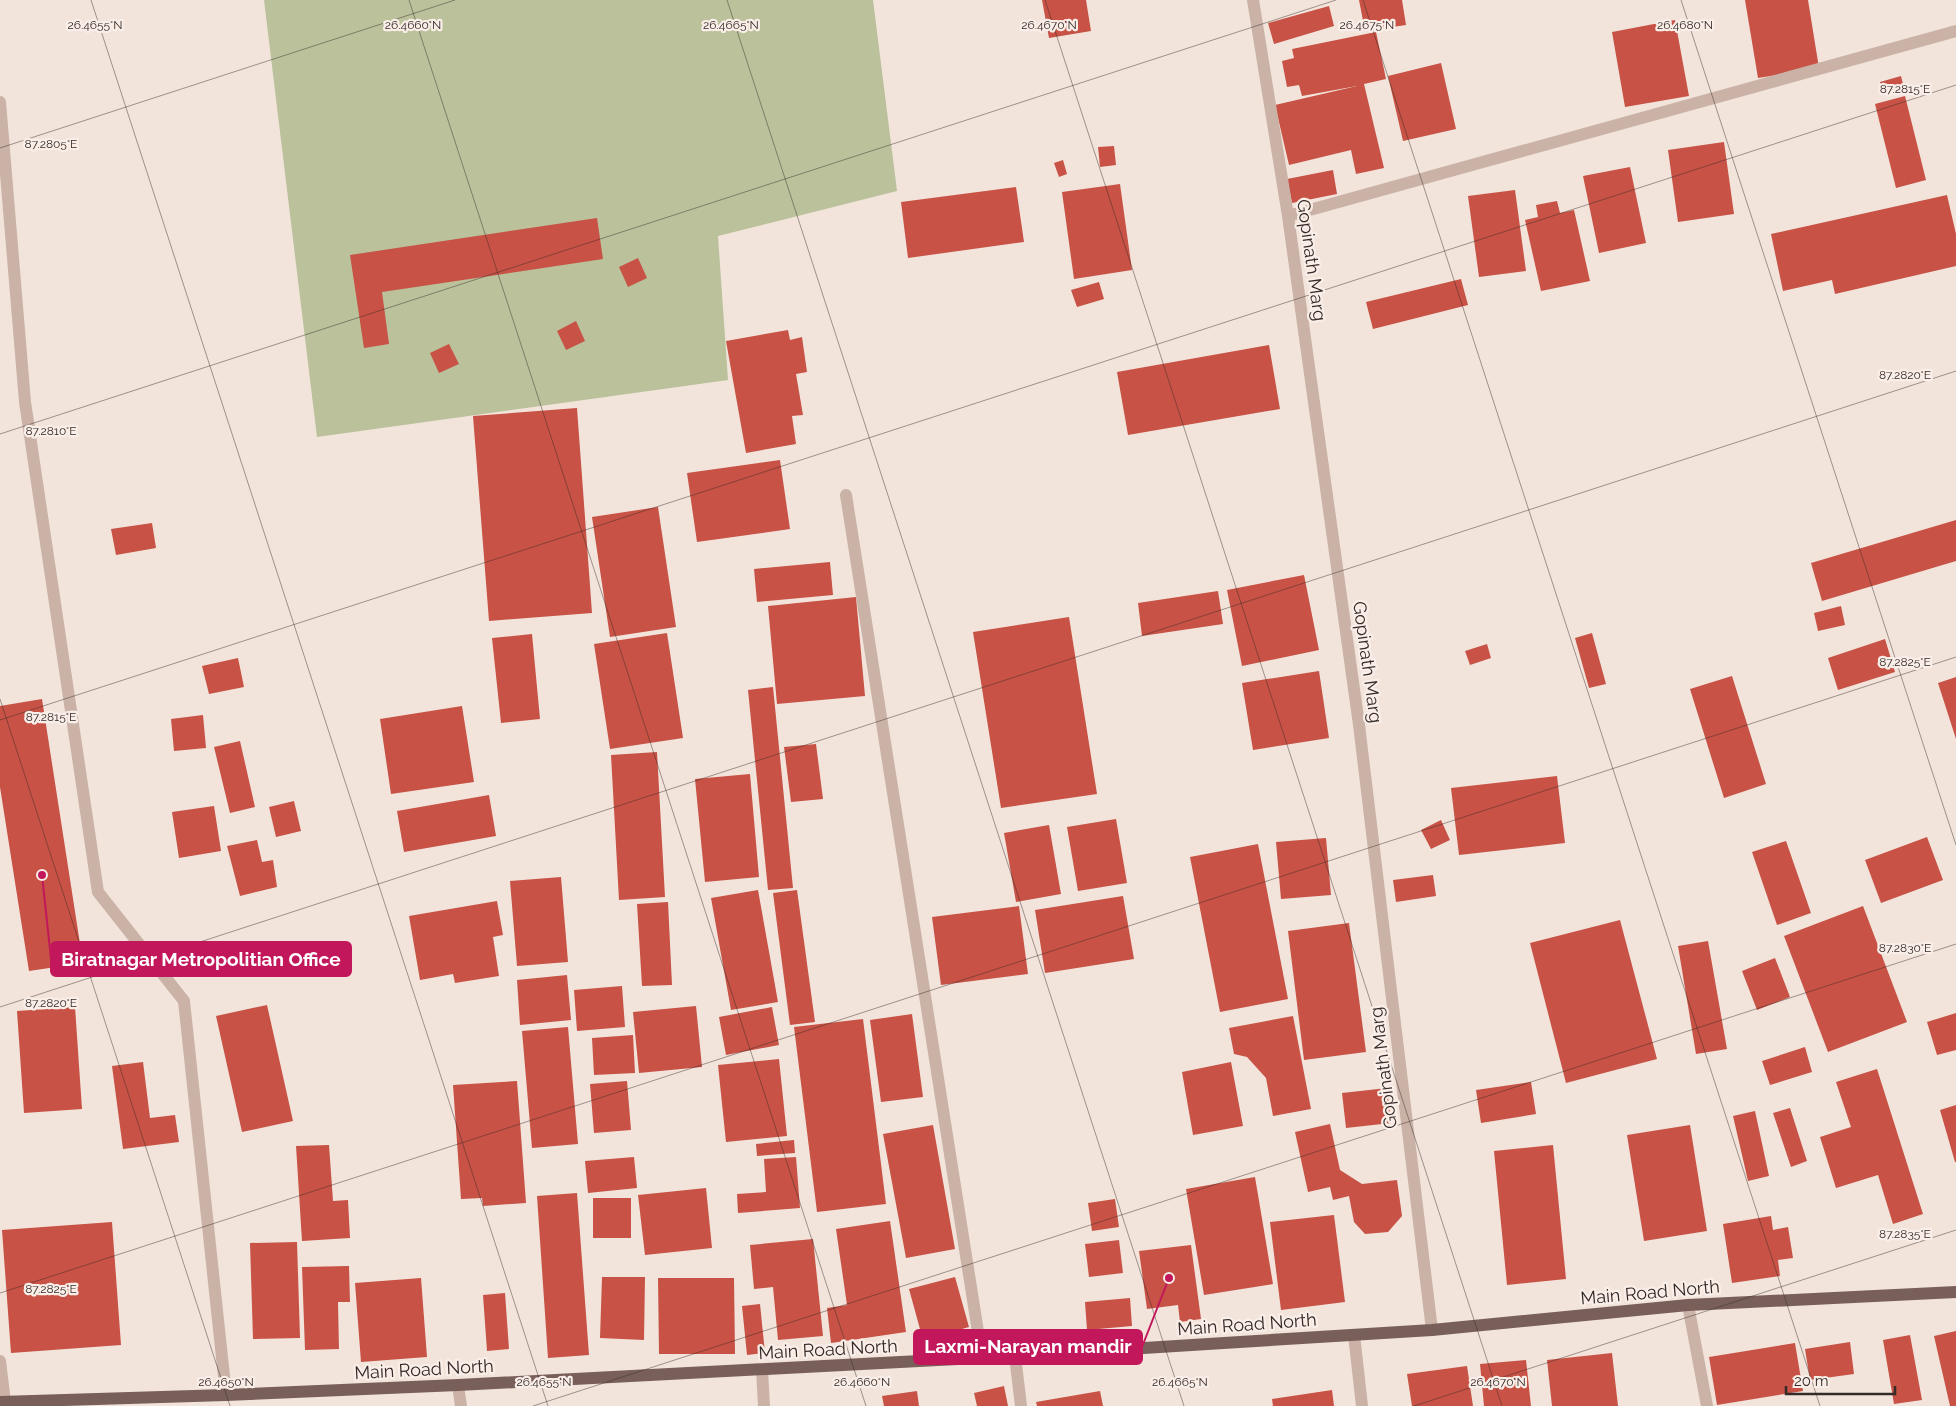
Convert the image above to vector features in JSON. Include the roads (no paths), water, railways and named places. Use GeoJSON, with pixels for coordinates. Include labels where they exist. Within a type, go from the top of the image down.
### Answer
{"type":"FeatureCollection","features":[{"type":"Feature","properties":{"kind":"main road","name":"Main Road North"},"geometry":{"type":"LineString","coordinates":[[2,1402],[458,1385],[982,1358],[1432,1330],[1688,1305],[1956,1292]]}},
{"type":"Feature","properties":{"kind":"street","name":"Gopinath Marg"},"geometry":{"type":"LineString","coordinates":[[1253,0],[1288,216],[1359,725],[1432,1330]]}},
{"type":"Feature","properties":{"kind":"street"},"geometry":{"type":"LineString","coordinates":[[1288,216],[1956,31]]}},
{"type":"Feature","properties":{"kind":"street"},"geometry":{"type":"LineString","coordinates":[[0,102],[25,402],[98,892],[184,1001],[226,1395]]}},
{"type":"Feature","properties":{"kind":"street"},"geometry":{"type":"LineString","coordinates":[[846,495],[982,1358]]}},
{"type":"Feature","properties":{"kind":"street"},"geometry":{"type":"LineString","coordinates":[[1688,1305],[1707,1406]]}},
{"type":"Feature","properties":{"kind":"street"},"geometry":{"type":"LineString","coordinates":[[1354,1335],[1362,1406]]}},
{"type":"Feature","properties":{"kind":"street"},"geometry":{"type":"LineString","coordinates":[[1015,1356],[1021,1406]]}},
{"type":"Feature","properties":{"kind":"street"},"geometry":{"type":"LineString","coordinates":[[0,1361],[2,1402]]}},
{"type":"Feature","properties":{"kind":"street"},"geometry":{"type":"LineString","coordinates":[[762,1370],[764,1406]]}},
{"type":"Feature","properties":{"kind":"street"},"geometry":{"type":"LineString","coordinates":[[458,1385],[461,1406]]}},
{"type":"Feature","properties":{"kind":"place","name":"Biratnagar Metropolitian Office"},"geometry":{"type":"Point","coordinates":[42,875]}},
{"type":"Feature","properties":{"kind":"place","name":"Laxmi-Narayan mandir"},"geometry":{"type":"Point","coordinates":[1169,1278]}}]}
